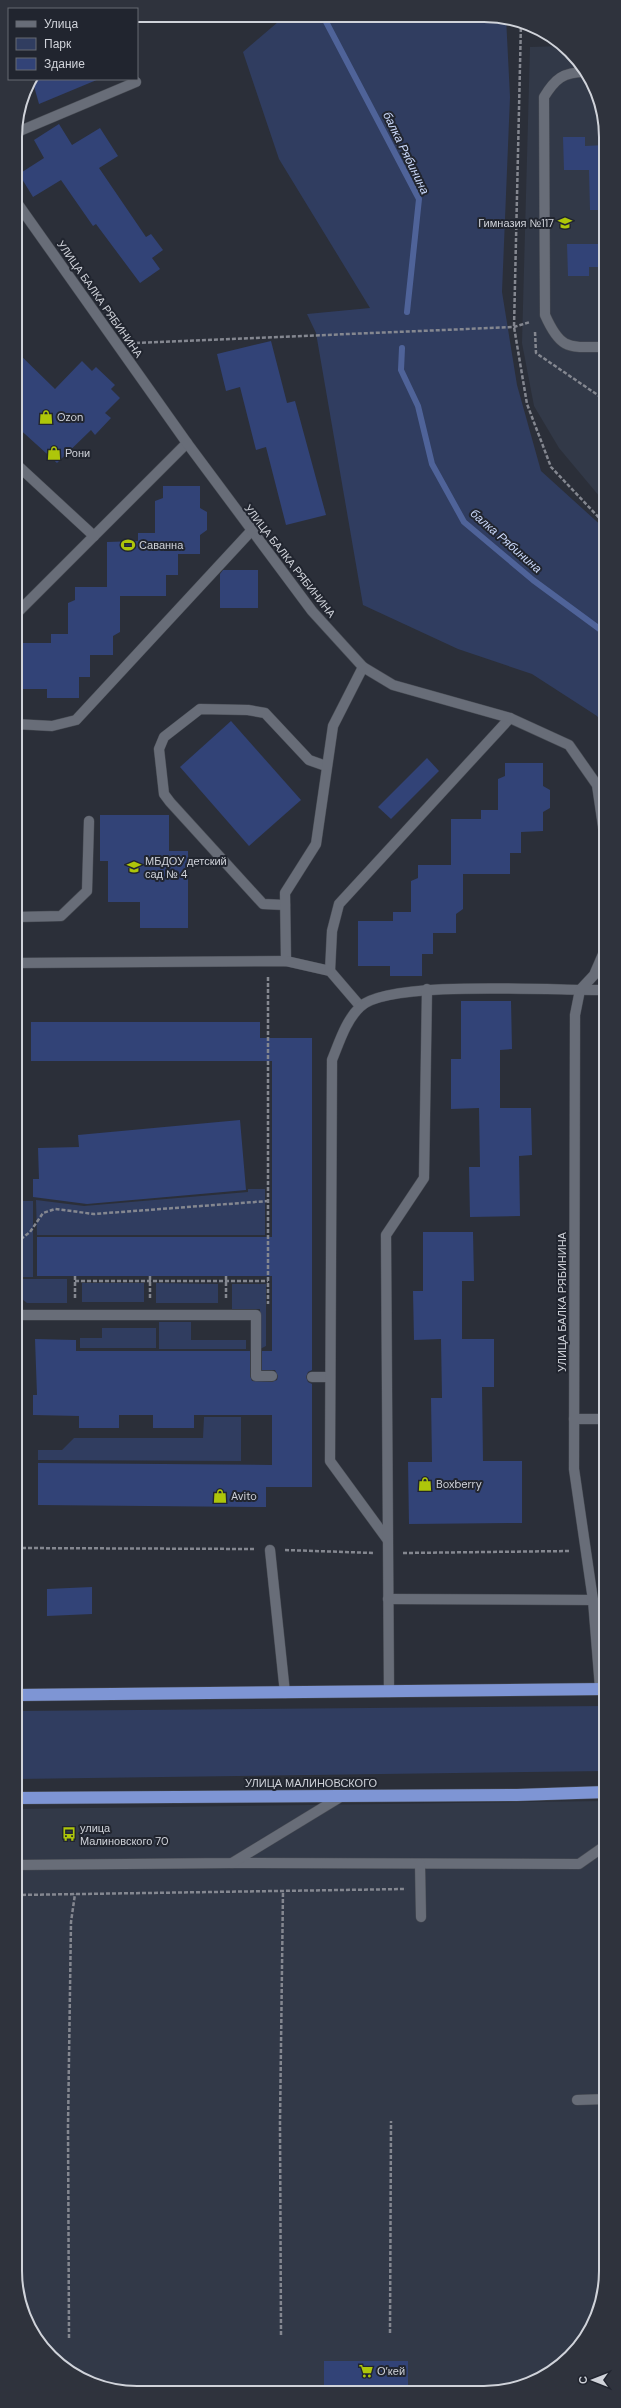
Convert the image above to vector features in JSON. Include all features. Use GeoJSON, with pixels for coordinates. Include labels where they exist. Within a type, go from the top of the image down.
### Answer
{"type":"FeatureCollection","features":[{"type":"Feature","properties":{"kind":"highway"},"geometry":{"type":"LineString","coordinates":[[22,1695],[599,1689]]}},
{"type":"Feature","properties":{"kind":"highway","name":"УЛИЦА МАЛИНОВСКОГО"},"geometry":{"type":"LineString","coordinates":[[22,1798],[342,1796],[599,1792]]}},
{"type":"Feature","properties":{"kind":"street"},"geometry":{"type":"LineString","coordinates":[[579,72],[555,79],[544,97],[545,315],[554,335],[571,347],[599,347]]}},
{"type":"Feature","properties":{"kind":"street"},"geometry":{"type":"LineString","coordinates":[[22,130],[136,82]]}},
{"type":"Feature","properties":{"kind":"street","name":"УЛИЦА БАЛКА РЯБИНИНА"},"geometry":{"type":"LineString","coordinates":[[22,210],[118,344],[186,443],[312,611],[363,667],[393,685],[510,718],[569,745],[597,785],[599,799]]}},
{"type":"Feature","properties":{"kind":"street"},"geometry":{"type":"LineString","coordinates":[[22,608],[186,443]]}},
{"type":"Feature","properties":{"kind":"street"},"geometry":{"type":"LineString","coordinates":[[22,469],[94,536]]}},
{"type":"Feature","properties":{"kind":"street"},"geometry":{"type":"LineString","coordinates":[[22,724],[52,726],[76,720],[252,530]]}},
{"type":"Feature","properties":{"kind":"street"},"geometry":{"type":"LineString","coordinates":[[286,960],[285,893],[316,844],[326,766],[333,726],[363,667]]}},
{"type":"Feature","properties":{"kind":"street"},"geometry":{"type":"LineString","coordinates":[[285,905],[263,904],[170,802],[164,794],[159,749],[164,737],[200,709],[248,710],[265,713],[308,760],[326,766]]}},
{"type":"Feature","properties":{"kind":"street"},"geometry":{"type":"LineString","coordinates":[[330,970],[332,930],[339,904],[510,718]]}},
{"type":"Feature","properties":{"kind":"street"},"geometry":{"type":"LineString","coordinates":[[22,917],[61,916],[87,891],[89,821]]}},
{"type":"Feature","properties":{"kind":"street"},"geometry":{"type":"LineString","coordinates":[[22,963],[286,960],[330,970],[360,1006]]}},
{"type":"Feature","properties":{"kind":"street"},"geometry":{"type":"LineString","coordinates":[[580,990],[594,975],[599,964]]}},
{"type":"Feature","properties":{"kind":"street"},"geometry":{"type":"LineString","coordinates":[[389,1692],[386,1235],[424,1178],[427,989]]}},
{"type":"Feature","properties":{"kind":"street"},"geometry":{"type":"LineString","coordinates":[[387,1539],[330,1461],[332,1060],[343,1032],[360,1006],[391,993],[427,989],[599,990]]}},
{"type":"Feature","properties":{"kind":"street","name":"УЛИЦА БАЛКА РЯБИНИНА"},"geometry":{"type":"LineString","coordinates":[[580,990],[575,1015],[574,1469],[578,1509],[586,1550],[599,1653]]}},
{"type":"Feature","properties":{"kind":"street"},"geometry":{"type":"LineString","coordinates":[[22,1315],[256,1315],[256,1376],[272,1376]]}},
{"type":"Feature","properties":{"kind":"street"},"geometry":{"type":"LineString","coordinates":[[312,1376],[330,1377]]}},
{"type":"Feature","properties":{"kind":"street"},"geometry":{"type":"LineString","coordinates":[[574,1419],[599,1419]]}},
{"type":"Feature","properties":{"kind":"street"},"geometry":{"type":"LineString","coordinates":[[270,1550],[284,1693]]}},
{"type":"Feature","properties":{"kind":"street"},"geometry":{"type":"LineString","coordinates":[[388,1599],[593,1600]]}},
{"type":"Feature","properties":{"kind":"street"},"geometry":{"type":"LineString","coordinates":[[232,1864],[342,1796]]}},
{"type":"Feature","properties":{"kind":"street"},"geometry":{"type":"LineString","coordinates":[[22,1865],[579,1864],[599,1850]]}},
{"type":"Feature","properties":{"kind":"street"},"geometry":{"type":"LineString","coordinates":[[420,1864],[421,1917]]}},
{"type":"Feature","properties":{"kind":"street"},"geometry":{"type":"LineString","coordinates":[[577,2100],[599,2099]]}},
{"type":"Feature","properties":{"kind":"path"},"geometry":{"type":"LineString","coordinates":[[521,29],[514,327],[527,404],[551,467],[599,518]]}},
{"type":"Feature","properties":{"kind":"path"},"geometry":{"type":"LineString","coordinates":[[118,344],[514,327],[534,321],[545,315]]}},
{"type":"Feature","properties":{"kind":"path"},"geometry":{"type":"LineString","coordinates":[[534,321],[536,353],[599,396]]}},
{"type":"Feature","properties":{"kind":"path"},"geometry":{"type":"LineString","coordinates":[[268,960],[268,1311]]}},
{"type":"Feature","properties":{"kind":"path"},"geometry":{"type":"LineString","coordinates":[[22,1238],[30,1232],[43,1213],[55,1209],[94,1214],[268,1201]]}},
{"type":"Feature","properties":{"kind":"path"},"geometry":{"type":"LineString","coordinates":[[75,1276],[75,1315]]}},
{"type":"Feature","properties":{"kind":"path"},"geometry":{"type":"LineString","coordinates":[[150,1276],[150,1315]]}},
{"type":"Feature","properties":{"kind":"path"},"geometry":{"type":"LineString","coordinates":[[226,1276],[226,1315]]}},
{"type":"Feature","properties":{"kind":"path"},"geometry":{"type":"LineString","coordinates":[[75,1281],[268,1281]]}},
{"type":"Feature","properties":{"kind":"path"},"geometry":{"type":"LineString","coordinates":[[22,1548],[270,1550],[387,1554],[586,1550]]}},
{"type":"Feature","properties":{"kind":"path"},"geometry":{"type":"LineString","coordinates":[[22,1895],[420,1889]]}},
{"type":"Feature","properties":{"kind":"path"},"geometry":{"type":"LineString","coordinates":[[281,2335],[280,2122],[283,1891]]}},
{"type":"Feature","properties":{"kind":"path"},"geometry":{"type":"LineString","coordinates":[[69,2338],[69,2087],[71,1922],[75,1894]]}},
{"type":"Feature","properties":{"kind":"path"},"geometry":{"type":"LineString","coordinates":[[390,2333],[391,2121]]}},
{"type":"Feature","properties":{"kind":"shaded area","name":"Гимназия №117"},"geometry":{"type":"Polygon","coordinates":[[[554,46],[565,56],[580,73],[593,100],[597,115],[599,137],[599,496],[559,448],[534,406],[522,343],[530,47],[554,46]]]}},
{"type":"Feature","properties":{"kind":"shaded area"},"geometry":{"type":"Polygon","coordinates":[[[599,1801],[599,2278],[593,2308],[587,2322],[580,2335],[560,2357],[548,2367],[535,2374],[521,2380],[499,2385],[130,2386],[100,2380],[80,2371],[73,2367],[51,2347],[41,2335],[28,2308],[23,2286],[22,2271],[22,1809],[599,1801]]]}},
{"type":"Feature","properties":{"kind":"green space"},"geometry":{"type":"Polygon","coordinates":[[[278,22],[491,22],[506,24],[510,97],[502,292],[517,385],[541,471],[599,524],[599,719],[532,674],[458,649],[363,605],[316,333],[307,314],[370,308],[279,159],[243,52],[278,22]]]}},
{"type":"Feature","properties":{"kind":"green space"},"geometry":{"type":"Polygon","coordinates":[[[248,1189],[265,1189],[265,1235],[37,1235],[36,1200],[84,1206],[248,1192],[248,1189]]]}},
{"type":"Feature","properties":{"kind":"green space"},"geometry":{"type":"Polygon","coordinates":[[[22,1201],[33,1201],[33,1277],[22,1277],[22,1201]]]}},
{"type":"Feature","properties":{"kind":"green space"},"geometry":{"type":"Polygon","coordinates":[[[22,1279],[67,1279],[67,1303],[27,1303],[22,1299],[22,1279]]]}},
{"type":"Feature","properties":{"kind":"green space"},"geometry":{"type":"Polygon","coordinates":[[[82,1283],[144,1283],[144,1302],[82,1302],[82,1283]]]}},
{"type":"Feature","properties":{"kind":"green space"},"geometry":{"type":"Polygon","coordinates":[[[156,1283],[218,1284],[218,1303],[156,1303],[156,1283]]]}},
{"type":"Feature","properties":{"kind":"green space"},"geometry":{"type":"Polygon","coordinates":[[[232,1284],[266,1284],[266,1346],[260,1349],[260,1309],[232,1309],[232,1284]]]}},
{"type":"Feature","properties":{"kind":"green space"},"geometry":{"type":"Polygon","coordinates":[[[159,1322],[191,1322],[191,1340],[246,1340],[246,1349],[159,1349],[159,1322]]]}},
{"type":"Feature","properties":{"kind":"green space"},"geometry":{"type":"Polygon","coordinates":[[[102,1328],[156,1328],[156,1348],[80,1348],[80,1338],[102,1338],[102,1328]]]}},
{"type":"Feature","properties":{"kind":"green space"},"geometry":{"type":"Polygon","coordinates":[[[204,1417],[241,1417],[241,1461],[38,1460],[38,1450],[62,1450],[74,1438],[203,1438],[204,1417]]]}},
{"type":"Feature","properties":{"kind":"green space"},"geometry":{"type":"Polygon","coordinates":[[[599,1706],[599,1771],[22,1779],[22,1711],[599,1706]]]}},
{"type":"Feature","properties":{"kind":"building"},"geometry":{"type":"Polygon","coordinates":[[[37,80],[97,80],[39,104],[34,86],[37,80]]]}},
{"type":"Feature","properties":{"kind":"building"},"geometry":{"type":"Polygon","coordinates":[[[59,124],[72,145],[100,128],[118,156],[99,168],[146,237],[151,234],[163,250],[152,258],[160,269],[140,283],[96,224],[93,226],[61,180],[33,197],[22,179],[22,172],[44,158],[34,140],[59,124]]]}},
{"type":"Feature","properties":{"kind":"building"},"geometry":{"type":"Polygon","coordinates":[[[563,137],[585,137],[585,146],[599,145],[599,210],[590,210],[589,170],[564,170],[563,137]]]}},
{"type":"Feature","properties":{"kind":"building"},"geometry":{"type":"Polygon","coordinates":[[[567,244],[599,244],[599,267],[589,267],[589,276],[568,276],[567,244]]]}},
{"type":"Feature","properties":{"kind":"building"},"geometry":{"type":"Polygon","coordinates":[[[271,341],[287,403],[295,401],[326,515],[286,525],[266,447],[256,450],[240,387],[226,391],[217,354],[271,341]]]}},
{"type":"Feature","properties":{"kind":"building"},"geometry":{"type":"Polygon","coordinates":[[[22,357],[55,389],[82,361],[92,371],[96,367],[115,385],[111,389],[120,398],[105,413],[111,418],[95,435],[91,430],[57,463],[22,431],[22,357]]]}},
{"type":"Feature","properties":{"kind":"building"},"geometry":{"type":"Polygon","coordinates":[[[163,486],[200,486],[200,508],[207,512],[207,530],[200,535],[200,554],[178,554],[178,575],[166,575],[166,596],[120,596],[120,632],[113,636],[113,655],[90,655],[90,677],[79,677],[79,698],[47,698],[47,689],[22,689],[22,643],[51,643],[51,634],[68,634],[68,603],[75,600],[75,587],[107,587],[107,542],[138,541],[138,533],[155,533],[155,501],[163,498],[163,486]]]}},
{"type":"Feature","properties":{"kind":"building"},"geometry":{"type":"Polygon","coordinates":[[[223,570],[258,570],[258,608],[220,608],[220,574],[223,570]]]}},
{"type":"Feature","properties":{"kind":"building"},"geometry":{"type":"Polygon","coordinates":[[[231,721],[301,800],[249,846],[180,767],[231,721]]]}},
{"type":"Feature","properties":{"kind":"building"},"geometry":{"type":"Polygon","coordinates":[[[427,758],[439,771],[391,819],[378,807],[427,758]]]}},
{"type":"Feature","properties":{"kind":"building"},"geometry":{"type":"Polygon","coordinates":[[[505,763],[543,763],[543,786],[550,790],[550,808],[543,812],[543,831],[521,832],[521,853],[510,853],[510,874],[463,874],[463,909],[456,914],[456,933],[433,933],[433,954],[422,954],[422,976],[390,976],[390,966],[358,966],[358,921],[393,921],[393,912],[411,912],[411,881],[418,878],[418,865],[451,865],[451,819],[481,819],[481,810],[498,810],[498,779],[505,776],[505,763]]]}},
{"type":"Feature","properties":{"kind":"building"},"geometry":{"type":"Polygon","coordinates":[[[100,815],[169,815],[169,851],[188,851],[188,928],[140,928],[140,902],[108,902],[108,861],[100,861],[100,815]]]}},
{"type":"Feature","properties":{"kind":"building"},"geometry":{"type":"Polygon","coordinates":[[[461,1001],[511,1001],[512,1049],[500,1050],[500,1108],[531,1108],[532,1155],[519,1156],[520,1216],[470,1217],[469,1167],[480,1167],[479,1108],[451,1109],[451,1059],[461,1059],[461,1001]]]}},
{"type":"Feature","properties":{"kind":"building"},"geometry":{"type":"Polygon","coordinates":[[[31,1022],[260,1022],[260,1038],[312,1038],[312,1370],[308,1372],[306,1377],[308,1382],[312,1384],[312,1487],[266,1487],[266,1507],[38,1505],[38,1463],[272,1465],[272,1415],[194,1415],[194,1428],[153,1428],[153,1415],[119,1415],[119,1428],[79,1428],[79,1416],[33,1415],[33,1395],[37,1395],[35,1339],[76,1340],[76,1351],[250,1351],[250,1376],[252,1381],[272,1382],[277,1380],[278,1376],[275,1370],[262,1370],[262,1351],[272,1351],[272,1276],[37,1276],[37,1237],[272,1237],[272,1061],[31,1061],[31,1022]]]}},
{"type":"Feature","properties":{"kind":"building"},"geometry":{"type":"Polygon","coordinates":[[[240,1120],[246,1190],[87,1204],[33,1197],[33,1179],[39,1179],[38,1148],[79,1147],[78,1135],[240,1120]]]}},
{"type":"Feature","properties":{"kind":"building"},"geometry":{"type":"Polygon","coordinates":[[[423,1232],[473,1232],[474,1281],[462,1281],[462,1339],[494,1339],[494,1387],[482,1387],[483,1461],[522,1461],[522,1523],[409,1524],[408,1462],[432,1462],[431,1398],[442,1398],[441,1339],[414,1340],[413,1291],[423,1291],[423,1232]]]}},
{"type":"Feature","properties":{"kind":"building"},"geometry":{"type":"Polygon","coordinates":[[[92,1587],[92,1614],[47,1616],[47,1589],[92,1587]]]}},
{"type":"Feature","properties":{"kind":"building"},"geometry":{"type":"Polygon","coordinates":[[[324,2361],[408,2361],[408,2386],[324,2386],[324,2361]]]}},
{"type":"Feature","properties":{"kind":"waterway","name":"балка Рябинина"},"geometry":{"type":"LineString","coordinates":[[326,22],[419,199],[407,312]]}},
{"type":"Feature","properties":{"kind":"waterway","name":"балка Рябинина"},"geometry":{"type":"LineString","coordinates":[[402,348],[401,370],[418,406],[432,464],[464,522],[533,580],[599,629]]}},
{"type":"Feature","properties":{"kind":"place","name":"Гимназия №117"},"geometry":{"type":"Point","coordinates":[565,223]}},
{"type":"Feature","properties":{"kind":"place","name":"Ozon"},"geometry":{"type":"Point","coordinates":[46,417]}},
{"type":"Feature","properties":{"kind":"place","name":"Рони"},"geometry":{"type":"Point","coordinates":[54,453]}},
{"type":"Feature","properties":{"kind":"place","name":"Саванна"},"geometry":{"type":"Point","coordinates":[128,545]}},
{"type":"Feature","properties":{"kind":"place","name":"МБДОУ детский сад № 4"},"geometry":{"type":"Point","coordinates":[134,867]}},
{"type":"Feature","properties":{"kind":"place","name":"Boxberry"},"geometry":{"type":"Point","coordinates":[425,1484]}},
{"type":"Feature","properties":{"kind":"place","name":"Avito"},"geometry":{"type":"Point","coordinates":[220,1496]}},
{"type":"Feature","properties":{"kind":"place","name":"улица Малиновского 70"},"geometry":{"type":"Point","coordinates":[69,1834]}},
{"type":"Feature","properties":{"kind":"place","name":"О’кей"},"geometry":{"type":"Point","coordinates":[366,2371]}}]}
